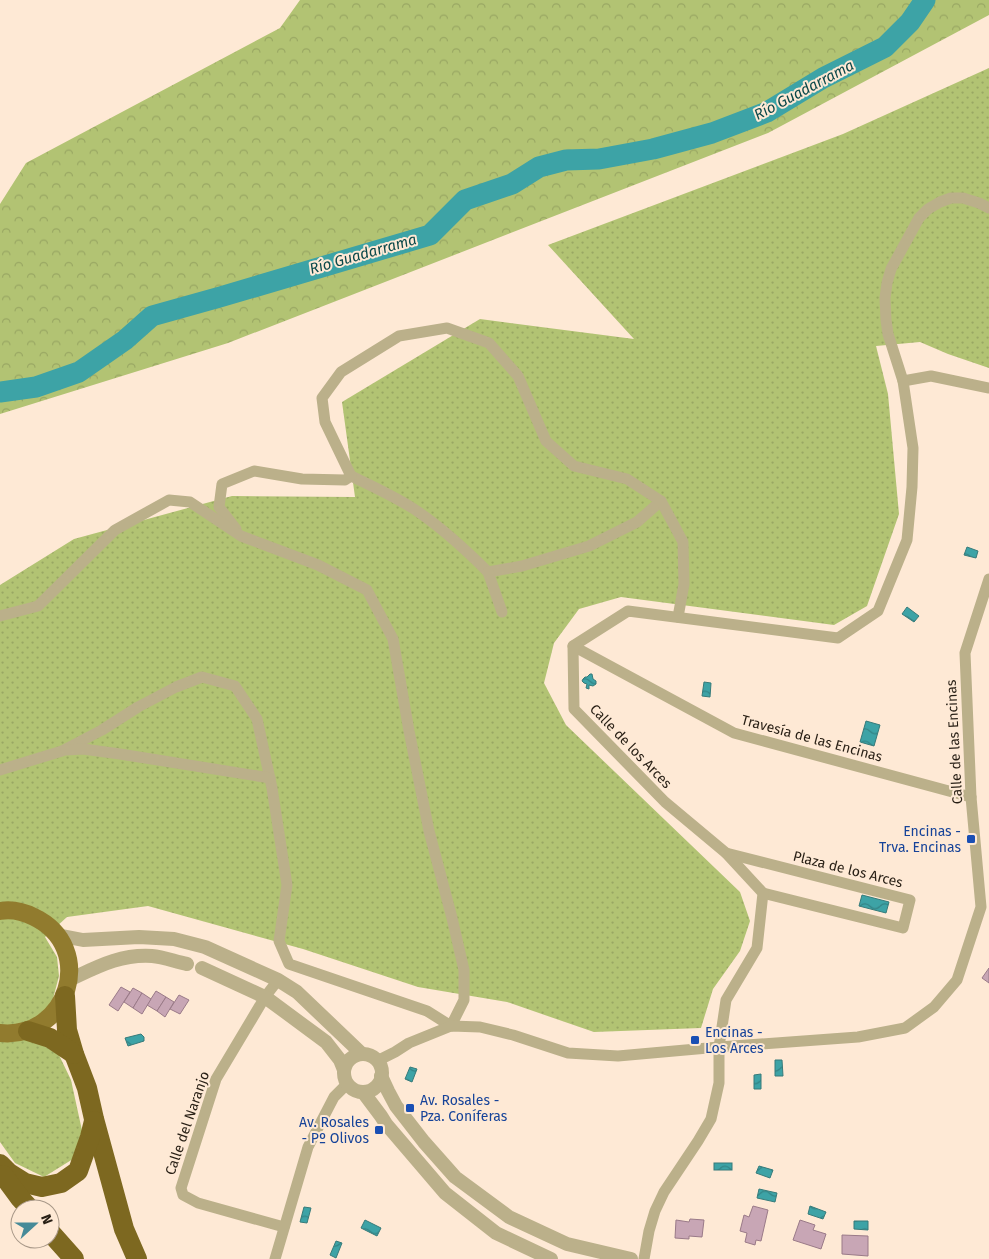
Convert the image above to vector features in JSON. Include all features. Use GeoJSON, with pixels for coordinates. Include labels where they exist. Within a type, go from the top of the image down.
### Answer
{"type":"FeatureCollection","features":[{"type":"Feature","properties":{"kind":"highway"},"geometry":{"type":"LineString","coordinates":[[67,988],[67,1030],[87,1088],[124,1229],[137,1259]]}},
{"type":"Feature","properties":{"kind":"highway"},"geometry":{"type":"LineString","coordinates":[[28,1031],[50,1038],[74,1054]]}},
{"type":"Feature","properties":{"kind":"highway"},"geometry":{"type":"LineString","coordinates":[[0,1164],[25,1184],[42,1187],[61,1183],[78,1171],[94,1119]]}},
{"type":"Feature","properties":{"kind":"highway"},"geometry":{"type":"LineString","coordinates":[[0,1171],[21,1199]]}},
{"type":"Feature","properties":{"kind":"highway"},"geometry":{"type":"LineString","coordinates":[[0,1188],[10,1200]]}},
{"type":"Feature","properties":{"kind":"highway"},"geometry":{"type":"LineString","coordinates":[[60,1243],[74,1259]]}},
{"type":"Feature","properties":{"kind":"highway"},"geometry":{"type":"LineString","coordinates":[[51,1249],[59,1259]]}},
{"type":"Feature","properties":{"kind":"main road"},"geometry":{"type":"LineString","coordinates":[[0,911],[25,912],[43,921],[57,935],[65,949],[69,964],[67,988],[56,1011],[43,1023],[28,1031],[10,1034],[0,1033]]}},
{"type":"Feature","properties":{"kind":"street"},"geometry":{"type":"LineString","coordinates":[[573,646],[628,611],[838,638],[878,611],[907,540],[912,487],[913,448],[903,381],[888,334],[886,320],[885,298],[891,269],[919,218],[928,209],[951,198],[963,198],[989,208]]}},
{"type":"Feature","properties":{"kind":"street"},"geometry":{"type":"LineString","coordinates":[[502,612],[488,572],[456,540],[414,509],[351,476],[325,422],[322,398],[341,372],[399,336],[447,328],[489,344],[518,376],[546,441],[574,466],[627,479],[661,501],[683,542],[684,584],[678,618]]}},
{"type":"Feature","properties":{"kind":"street"},"geometry":{"type":"LineString","coordinates":[[903,381],[931,376],[989,388]]}},
{"type":"Feature","properties":{"kind":"street"},"geometry":{"type":"LineString","coordinates":[[241,536],[219,507],[222,484],[254,471],[302,479],[345,480],[351,476]]}},
{"type":"Feature","properties":{"kind":"street"},"geometry":{"type":"LineString","coordinates":[[0,616],[38,606],[115,530],[169,500],[190,502],[241,536],[318,565],[367,590],[393,638],[409,732],[429,831],[464,970],[464,1000],[451,1026],[427,1012],[289,964],[279,940],[287,885],[270,778],[257,719],[235,686],[202,677],[176,687],[138,707],[102,730],[62,751],[0,770]]}},
{"type":"Feature","properties":{"kind":"street"},"geometry":{"type":"LineString","coordinates":[[488,572],[522,566],[590,546],[637,522],[661,501]]}},
{"type":"Feature","properties":{"kind":"street","name":"Calle de las Encinas"},"geometry":{"type":"LineString","coordinates":[[377,1060],[451,1026],[480,1027],[513,1035],[568,1053],[618,1056],[858,1038],[905,1028],[934,1007],[957,980],[981,907],[971,797],[965,653],[989,579]]}},
{"type":"Feature","properties":{"kind":"street","name":"Travesía de las Encinas"},"geometry":{"type":"LineString","coordinates":[[573,646],[734,733],[971,797]]}},
{"type":"Feature","properties":{"kind":"street","name":"Calle de los Arces"},"geometry":{"type":"LineString","coordinates":[[573,646],[574,709],[665,802],[726,853],[763,893]]}},
{"type":"Feature","properties":{"kind":"street"},"geometry":{"type":"LineString","coordinates":[[62,751],[83,750],[120,754],[270,778]]}},
{"type":"Feature","properties":{"kind":"street","name":"Plaza de los Arces"},"geometry":{"type":"LineString","coordinates":[[726,853],[910,900],[903,928],[763,893]]}},
{"type":"Feature","properties":{"kind":"street"},"geometry":{"type":"LineString","coordinates":[[644,1259],[649,1231],[655,1211],[664,1192],[711,1119],[719,1083],[719,1047],[726,1000],[757,948],[763,893]]}},
{"type":"Feature","properties":{"kind":"street"},"geometry":{"type":"LineString","coordinates":[[57,935],[83,940],[139,937],[174,939],[205,948],[278,980],[297,992],[362,1054],[372,1056],[377,1060],[381,1069],[378,1084],[363,1092]]}},
{"type":"Feature","properties":{"kind":"street"},"geometry":{"type":"LineString","coordinates":[[67,988],[109,961],[132,956],[154,956],[202,968],[265,997],[326,1042],[340,1060],[344,1070]]}},
{"type":"Feature","properties":{"kind":"street","name":"Calle del Naranjo"},"geometry":{"type":"LineString","coordinates":[[278,980],[265,997],[216,1079],[181,1188],[183,1195],[198,1203],[284,1227]]}},
{"type":"Feature","properties":{"kind":"street"},"geometry":{"type":"LineString","coordinates":[[362,1054],[347,1062],[344,1070],[347,1084],[363,1092],[386,1124],[445,1193],[496,1232],[551,1259]]}},
{"type":"Feature","properties":{"kind":"street"},"geometry":{"type":"LineString","coordinates":[[381,1076],[396,1106],[455,1177],[509,1217],[567,1244],[630,1259]]}},
{"type":"Feature","properties":{"kind":"street"},"geometry":{"type":"LineString","coordinates":[[275,1259],[308,1147],[334,1097],[347,1084]]}},
{"type":"Feature","properties":{"kind":"green space"},"geometry":{"type":"Polygon","coordinates":[[[300,0],[989,0],[989,15],[768,133],[228,343],[0,414],[0,204],[26,163],[280,28],[300,0]]]}},
{"type":"Feature","properties":{"kind":"green space"},"geometry":{"type":"Polygon","coordinates":[[[989,68],[989,368],[920,342],[876,346],[888,394],[899,514],[867,606],[834,625],[621,597],[579,609],[554,643],[544,683],[566,725],[740,892],[750,921],[740,951],[713,989],[701,1028],[594,1032],[507,1002],[418,987],[303,949],[148,906],[67,917],[45,937],[57,957],[59,976],[41,1044],[59,1055],[71,1080],[83,1135],[73,1159],[44,1177],[15,1163],[0,1142],[0,585],[74,539],[232,496],[355,497],[342,402],[480,319],[634,339],[548,245],[843,134],[989,68]]]}},
{"type":"Feature","properties":{"kind":"water"},"geometry":{"type":"Polygon","coordinates":[[[967,547],[978,551],[976,558],[964,555],[967,547]]]}},
{"type":"Feature","properties":{"kind":"water"},"geometry":{"type":"Polygon","coordinates":[[[907,607],[919,616],[914,622],[902,614],[907,607]]]}},
{"type":"Feature","properties":{"kind":"water"},"geometry":{"type":"Polygon","coordinates":[[[592,674],[596,684],[593,686],[589,685],[589,689],[586,688],[587,684],[582,681],[592,674]]]}},
{"type":"Feature","properties":{"kind":"water"},"geometry":{"type":"Polygon","coordinates":[[[704,682],[711,683],[710,697],[702,696],[704,682]]]}},
{"type":"Feature","properties":{"kind":"water"},"geometry":{"type":"Polygon","coordinates":[[[866,721],[880,725],[874,746],[860,742],[866,721]]]}},
{"type":"Feature","properties":{"kind":"water"},"geometry":{"type":"Polygon","coordinates":[[[862,895],[889,902],[886,913],[859,906],[862,895]]]}},
{"type":"Feature","properties":{"kind":"water"},"geometry":{"type":"Polygon","coordinates":[[[141,1034],[144,1037],[144,1041],[128,1046],[125,1038],[141,1034]]]}},
{"type":"Feature","properties":{"kind":"water"},"geometry":{"type":"Polygon","coordinates":[[[775,1060],[782,1060],[783,1076],[775,1076],[775,1060]]]}},
{"type":"Feature","properties":{"kind":"water"},"geometry":{"type":"Polygon","coordinates":[[[410,1067],[417,1069],[412,1082],[405,1079],[410,1067]]]}},
{"type":"Feature","properties":{"kind":"water"},"geometry":{"type":"Polygon","coordinates":[[[761,1074],[761,1089],[754,1089],[754,1075],[761,1074]]]}},
{"type":"Feature","properties":{"kind":"water"},"geometry":{"type":"Polygon","coordinates":[[[714,1163],[732,1163],[732,1170],[714,1170],[714,1163]]]}},
{"type":"Feature","properties":{"kind":"water"},"geometry":{"type":"Polygon","coordinates":[[[759,1166],[773,1170],[770,1178],[756,1173],[759,1166]]]}},
{"type":"Feature","properties":{"kind":"water"},"geometry":{"type":"Polygon","coordinates":[[[759,1189],[777,1193],[775,1202],[757,1198],[759,1189]]]}},
{"type":"Feature","properties":{"kind":"water"},"geometry":{"type":"Polygon","coordinates":[[[810,1206],[826,1212],[823,1219],[808,1214],[810,1206]]]}},
{"type":"Feature","properties":{"kind":"water"},"geometry":{"type":"Polygon","coordinates":[[[304,1207],[311,1208],[307,1223],[300,1222],[304,1207]]]}},
{"type":"Feature","properties":{"kind":"water"},"geometry":{"type":"Polygon","coordinates":[[[365,1220],[381,1228],[377,1236],[361,1228],[365,1220]]]}},
{"type":"Feature","properties":{"kind":"water"},"geometry":{"type":"Polygon","coordinates":[[[854,1221],[868,1221],[868,1230],[854,1229],[854,1221]]]}},
{"type":"Feature","properties":{"kind":"water"},"geometry":{"type":"Polygon","coordinates":[[[336,1241],[342,1243],[336,1258],[330,1255],[336,1241]]]}},
{"type":"Feature","properties":{"kind":"building"},"geometry":{"type":"Polygon","coordinates":[[[989,968],[989,983],[982,978],[989,968]]]}},
{"type":"Feature","properties":{"kind":"building"},"geometry":{"type":"Polygon","coordinates":[[[121,987],[130,992],[118,1011],[109,1005],[121,987]]]}},
{"type":"Feature","properties":{"kind":"building"},"geometry":{"type":"Polygon","coordinates":[[[133,988],[142,993],[133,1008],[124,1002],[133,988]]]}},
{"type":"Feature","properties":{"kind":"building"},"geometry":{"type":"Polygon","coordinates":[[[156,991],[166,997],[157,1011],[147,1005],[156,991]]]}},
{"type":"Feature","properties":{"kind":"building"},"geometry":{"type":"Polygon","coordinates":[[[142,993],[151,999],[142,1014],[133,1008],[142,993]]]}},
{"type":"Feature","properties":{"kind":"building"},"geometry":{"type":"Polygon","coordinates":[[[179,995],[189,1000],[180,1014],[170,1009],[179,995]]]}},
{"type":"Feature","properties":{"kind":"building"},"geometry":{"type":"Polygon","coordinates":[[[166,997],[174,1002],[165,1017],[157,1011],[166,997]]]}},
{"type":"Feature","properties":{"kind":"building"},"geometry":{"type":"Polygon","coordinates":[[[753,1206],[768,1210],[761,1241],[756,1240],[755,1245],[745,1242],[747,1233],[740,1231],[744,1215],[749,1217],[753,1206]]]}},
{"type":"Feature","properties":{"kind":"building"},"geometry":{"type":"Polygon","coordinates":[[[690,1219],[704,1220],[702,1237],[689,1236],[689,1239],[675,1238],[676,1220],[689,1222],[690,1219]]]}},
{"type":"Feature","properties":{"kind":"building"},"geometry":{"type":"Polygon","coordinates":[[[800,1220],[815,1225],[813,1230],[826,1234],[821,1249],[793,1240],[800,1220]]]}},
{"type":"Feature","properties":{"kind":"building"},"geometry":{"type":"Polygon","coordinates":[[[842,1235],[868,1236],[868,1256],[842,1254],[842,1235]]]}},
{"type":"Feature","properties":{"kind":"waterway","name":"Río Guadarrama"},"geometry":{"type":"LineString","coordinates":[[0,392],[36,387],[79,372],[125,340],[152,316],[430,235],[465,200],[512,184],[539,167],[566,160],[599,159],[653,149],[712,133],[767,112],[823,78],[885,47],[910,22],[925,0]]}},
{"type":"Feature","properties":{"kind":"place","name":"Encinas - Trva. Encinas"},"geometry":{"type":"Point","coordinates":[971,839]}},
{"type":"Feature","properties":{"kind":"place","name":"Encinas - Los Arces"},"geometry":{"type":"Point","coordinates":[695,1040]}},
{"type":"Feature","properties":{"kind":"place","name":"Av. Rosales - Pza. Coníferas"},"geometry":{"type":"Point","coordinates":[410,1108]}},
{"type":"Feature","properties":{"kind":"place","name":"Av. Rosales - Pº Olivos"},"geometry":{"type":"Point","coordinates":[379,1130]}}]}
